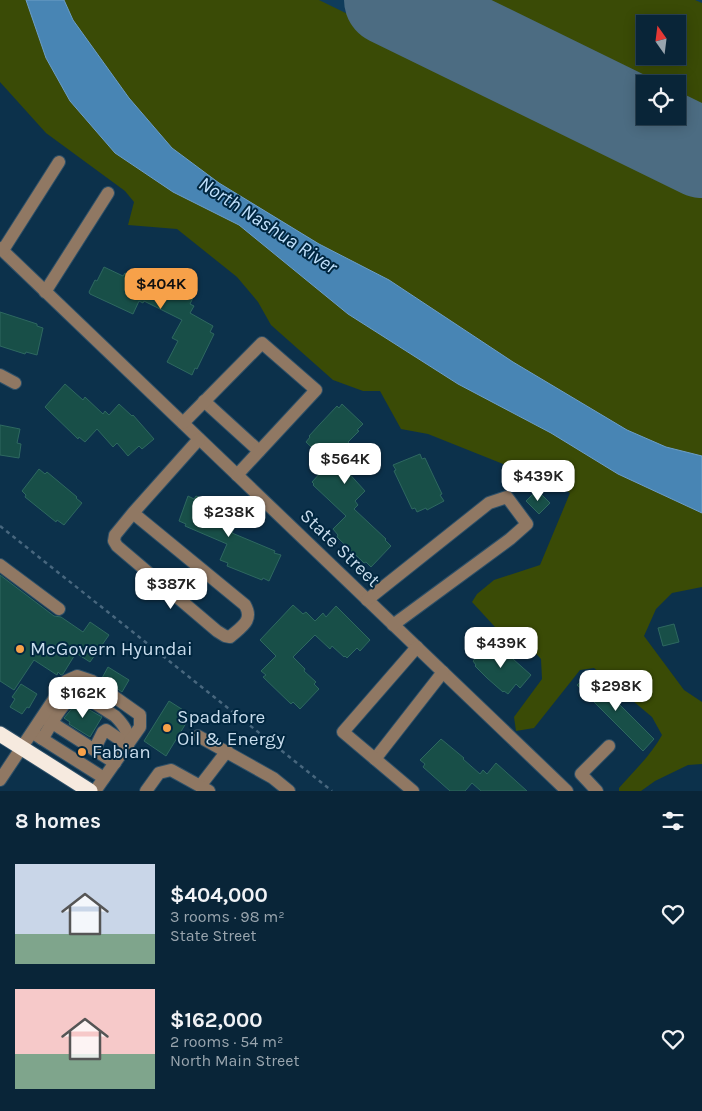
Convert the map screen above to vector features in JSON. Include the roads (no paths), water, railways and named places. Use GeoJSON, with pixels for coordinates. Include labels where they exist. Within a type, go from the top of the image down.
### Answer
{"type":"FeatureCollection","features":[{"type":"Feature","properties":{"kind":"highway"},"geometry":{"type":"LineString","coordinates":[[0,734],[21,747],[70,786],[90,791]]}},
{"type":"Feature","properties":{"kind":"street"},"geometry":{"type":"LineString","coordinates":[[2,249],[59,162]]}},
{"type":"Feature","properties":{"kind":"street"},"geometry":{"type":"LineString","coordinates":[[46,292],[108,193]]}},
{"type":"Feature","properties":{"kind":"street","name":"State Street"},"geometry":{"type":"LineString","coordinates":[[2,249],[567,791]]}},
{"type":"Feature","properties":{"kind":"street"},"geometry":{"type":"LineString","coordinates":[[182,423],[262,343],[316,390],[237,475]]}},
{"type":"Feature","properties":{"kind":"street"},"geometry":{"type":"LineString","coordinates":[[0,375],[15,383]]}},
{"type":"Feature","properties":{"kind":"street"},"geometry":{"type":"LineString","coordinates":[[204,402],[259,451]]}},
{"type":"Feature","properties":{"kind":"street"},"geometry":{"type":"LineString","coordinates":[[133,514],[245,606],[249,612],[248,620],[230,637],[224,636],[217,631],[117,546],[114,541],[115,535],[133,514],[199,439]]}},
{"type":"Feature","properties":{"kind":"street"},"geometry":{"type":"LineString","coordinates":[[367,600],[489,504],[507,497],[527,524],[510,539],[393,625]]}},
{"type":"Feature","properties":{"kind":"street"},"geometry":{"type":"LineString","coordinates":[[0,565],[58,609]]}},
{"type":"Feature","properties":{"kind":"street"},"geometry":{"type":"LineString","coordinates":[[413,791],[343,732],[417,647]]}},
{"type":"Feature","properties":{"kind":"street"},"geometry":{"type":"LineString","coordinates":[[375,759],[443,672]]}},
{"type":"Feature","properties":{"kind":"street"},"geometry":{"type":"LineString","coordinates":[[0,780],[21,747],[37,736],[66,681],[77,676],[92,681],[140,714],[140,727],[95,791]]}},
{"type":"Feature","properties":{"kind":"street"},"geometry":{"type":"LineString","coordinates":[[47,720],[66,701],[73,697],[81,696],[120,721],[130,742]]}},
{"type":"Feature","properties":{"kind":"street"},"geometry":{"type":"LineString","coordinates":[[47,720],[115,763]]}},
{"type":"Feature","properties":{"kind":"street"},"geometry":{"type":"LineString","coordinates":[[94,750],[106,730],[130,742]]}},
{"type":"Feature","properties":{"kind":"street"},"geometry":{"type":"LineString","coordinates":[[37,736],[104,778]]}},
{"type":"Feature","properties":{"kind":"street"},"geometry":{"type":"LineString","coordinates":[[198,736],[273,778],[289,791]]}},
{"type":"Feature","properties":{"kind":"street"},"geometry":{"type":"LineString","coordinates":[[598,791],[582,774],[609,746]]}},
{"type":"Feature","properties":{"kind":"street"},"geometry":{"type":"LineString","coordinates":[[146,791],[156,776],[166,771],[174,771],[205,788],[227,751]]}},
{"type":"Feature","properties":{"kind":"water","name":"North Nashua River"},"geometry":{"type":"Polygon","coordinates":[[[26,0],[64,0],[73,20],[129,98],[172,148],[219,183],[319,244],[389,280],[513,362],[627,430],[666,447],[702,456],[702,513],[618,474],[551,433],[458,384],[348,314],[239,225],[173,192],[115,153],[70,101],[46,58],[26,0]]]}},
{"type":"Feature","properties":{"kind":"place","name":"McGovern Hyundai"},"geometry":{"type":"Point","coordinates":[20,649]}},
{"type":"Feature","properties":{"kind":"place","name":"Spadafore Oil & Energy"},"geometry":{"type":"Point","coordinates":[167,728]}},
{"type":"Feature","properties":{"kind":"place","name":"Fabian"},"geometry":{"type":"Point","coordinates":[82,752]}}]}
